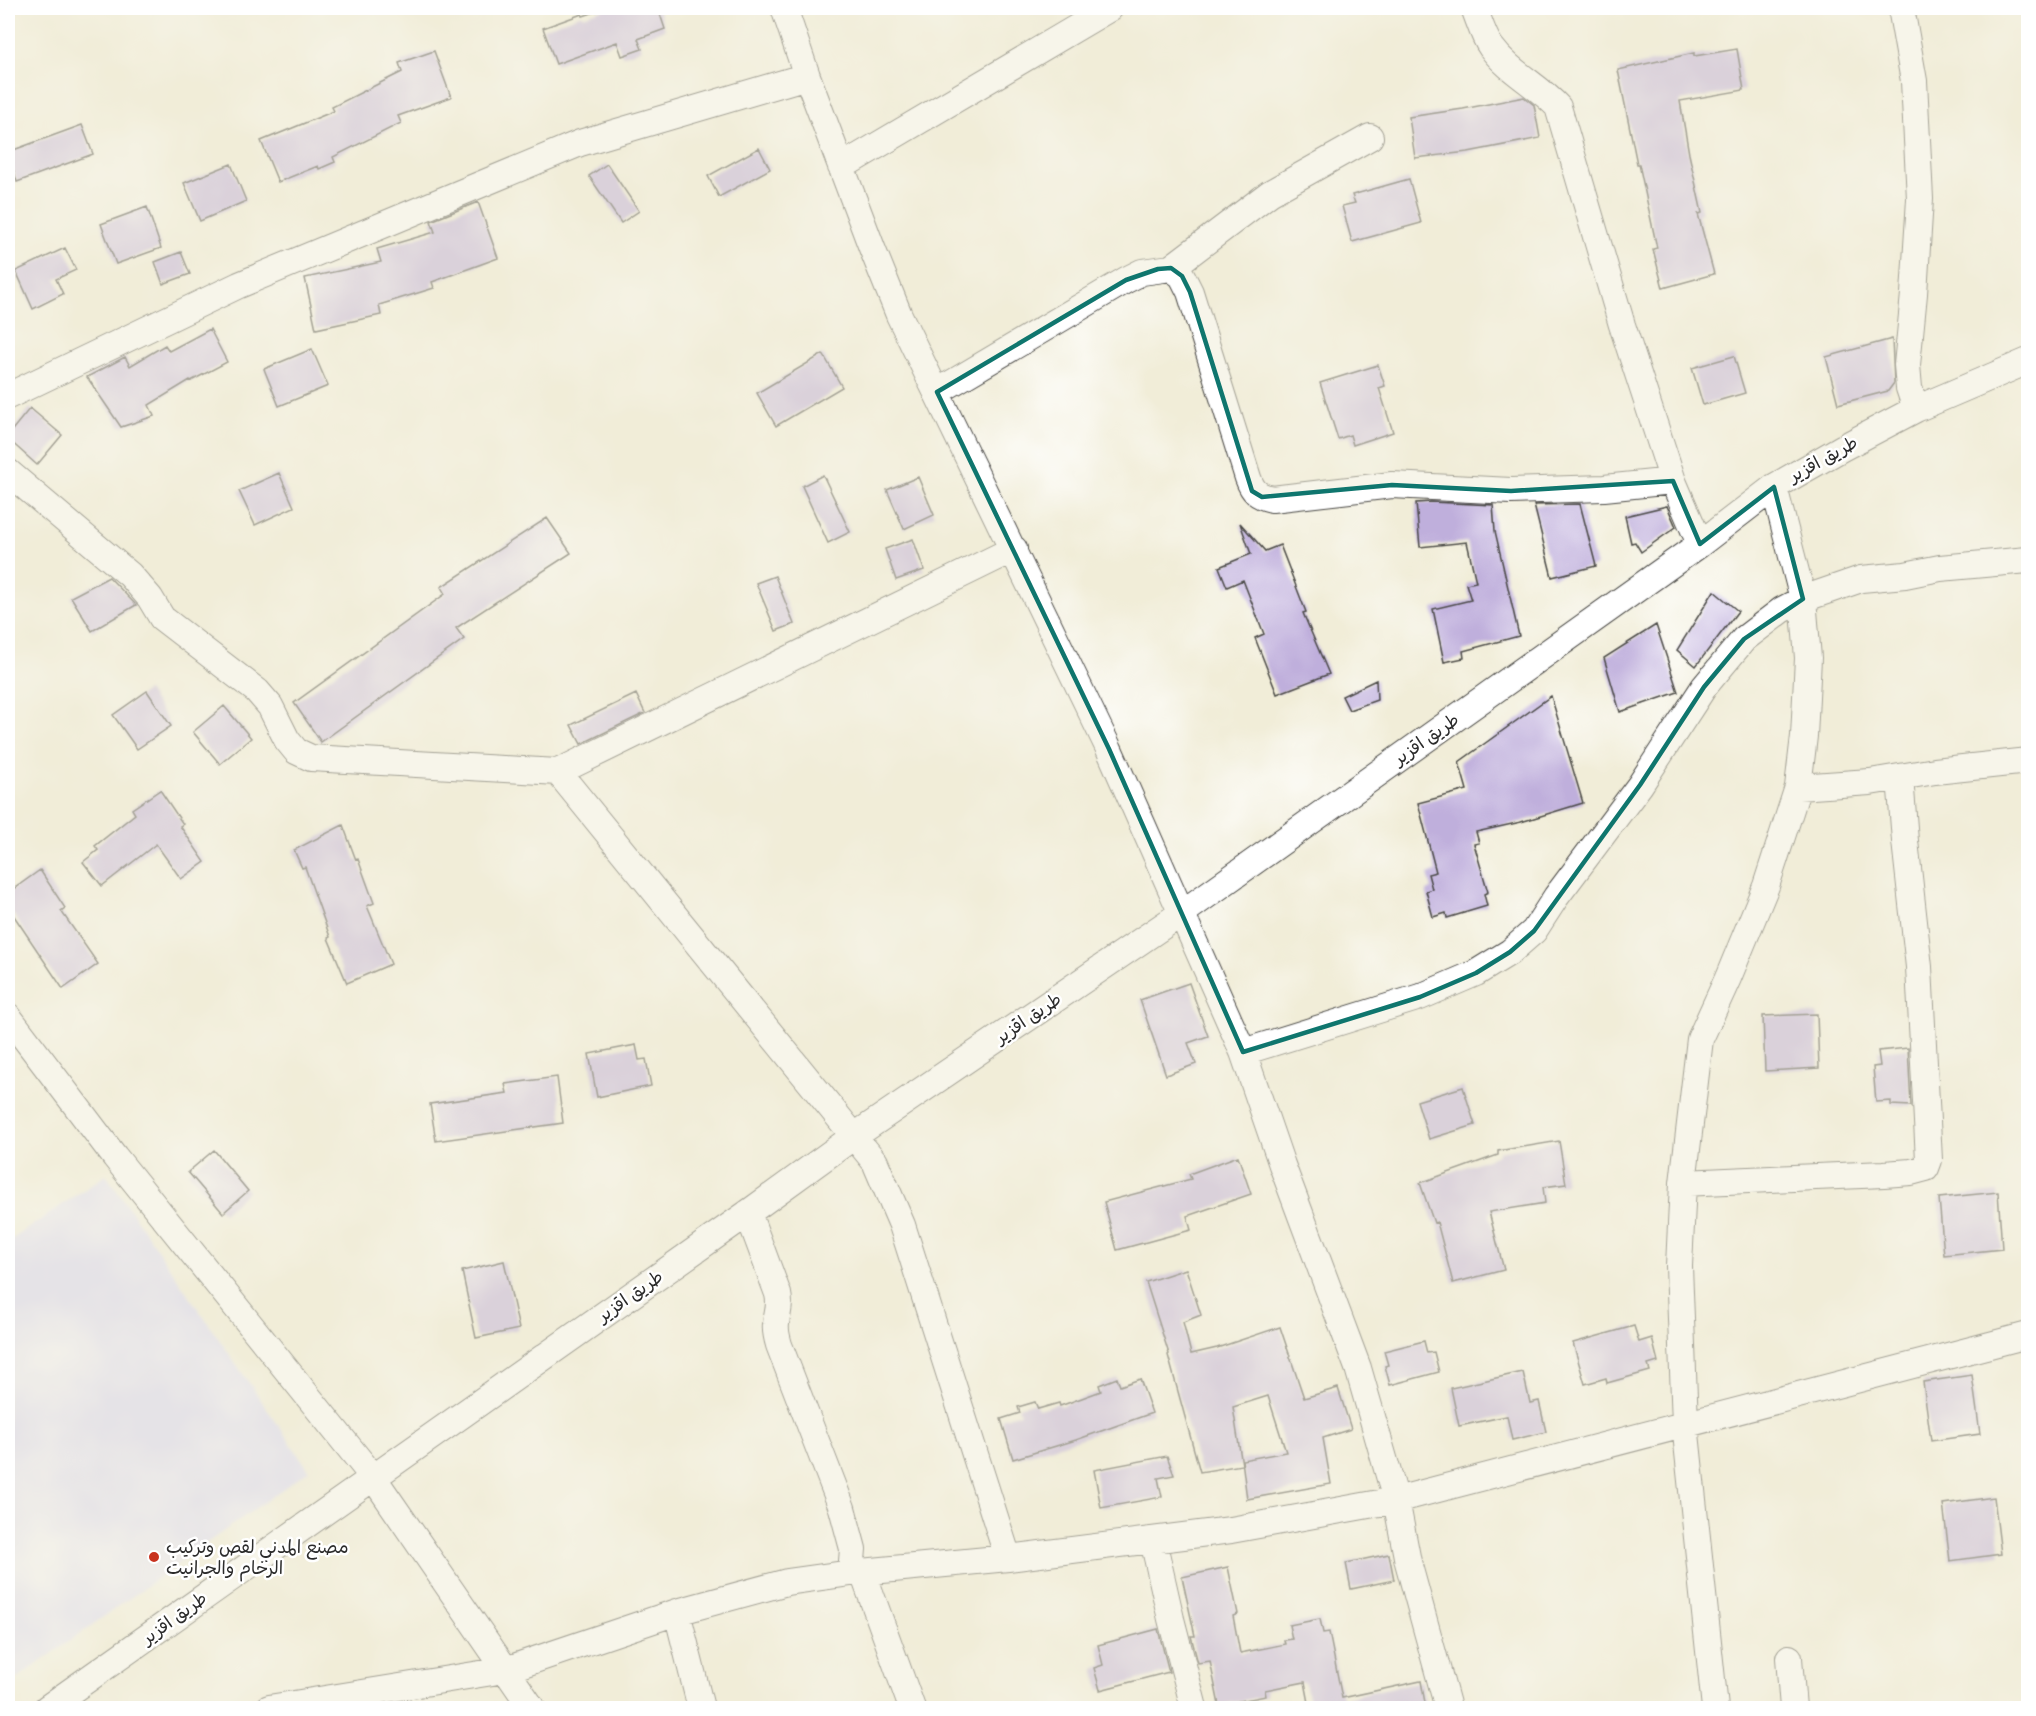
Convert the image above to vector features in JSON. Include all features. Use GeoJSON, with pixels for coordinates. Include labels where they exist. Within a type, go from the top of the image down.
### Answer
{"type":"FeatureCollection","features":[{"type":"Feature","properties":{"kind":"street"},"geometry":{"type":"LineString","coordinates":[[784,8],[841,167],[900,315],[1109,749],[1243,1052],[1286,1176],[1358,1368],[1396,1500],[1408,1562],[1448,1708]]}},
{"type":"Feature","properties":{"kind":"street"},"geometry":{"type":"LineString","coordinates":[[841,167],[1110,8]]}},
{"type":"Feature","properties":{"kind":"street"},"geometry":{"type":"LineString","coordinates":[[1474,8],[1489,45],[1499,57],[1538,90],[1549,96],[1558,107],[1619,314],[1673,481],[1700,544]]}},
{"type":"Feature","properties":{"kind":"street"},"geometry":{"type":"LineString","coordinates":[[1901,8],[1914,81],[1920,199],[1907,365],[1909,388],[1916,409]]}},
{"type":"Feature","properties":{"kind":"street"},"geometry":{"type":"LineString","coordinates":[[8,396],[240,285],[580,143],[807,76]]}},
{"type":"Feature","properties":{"kind":"street"},"geometry":{"type":"LineString","coordinates":[[937,392],[1126,280],[1142,273],[1171,268],[1270,194],[1370,137]]}},
{"type":"Feature","properties":{"kind":"street"},"geometry":{"type":"LineString","coordinates":[[1171,268],[1182,276],[1190,292],[1252,491],[1262,497],[1272,499],[1392,485],[1511,491],[1604,488],[1673,481]]}},
{"type":"Feature","properties":{"kind":"street","name":"طريق اقزير"},"geometry":{"type":"LineString","coordinates":[[54,1707],[373,1477],[853,1137],[1182,913],[1700,544],[1774,487],[1916,409],[2028,361]]}},
{"type":"Feature","properties":{"kind":"street"},"geometry":{"type":"LineString","coordinates":[[8,472],[130,575],[150,598],[162,618],[257,691],[270,706],[287,740],[296,751],[311,758],[558,772],[1014,549]]}},
{"type":"Feature","properties":{"kind":"street"},"geometry":{"type":"LineString","coordinates":[[1716,1708],[1686,1424],[1678,1266],[1683,1183],[1700,1039],[1766,886],[1798,788],[1804,736],[1808,658],[1803,599],[1774,487]]}},
{"type":"Feature","properties":{"kind":"street"},"geometry":{"type":"LineString","coordinates":[[1243,1052],[1420,997],[1476,973],[1509,952],[1534,931],[1556,897],[1640,785],[1704,687],[1743,639],[1782,610],[1803,599],[1861,579],[1905,575],[1940,568],[2028,560]]}},
{"type":"Feature","properties":{"kind":"street"},"geometry":{"type":"LineString","coordinates":[[1798,788],[2028,761]]}},
{"type":"Feature","properties":{"kind":"street"},"geometry":{"type":"LineString","coordinates":[[558,772],[875,1162],[896,1208],[1008,1558]]}},
{"type":"Feature","properties":{"kind":"street"},"geometry":{"type":"LineString","coordinates":[[1683,1183],[1911,1172],[1926,1168],[1929,1160],[1919,967],[1900,777]]}},
{"type":"Feature","properties":{"kind":"street"},"geometry":{"type":"LineString","coordinates":[[8,1016],[122,1166],[373,1477],[532,1708]]}},
{"type":"Feature","properties":{"kind":"street"},"geometry":{"type":"LineString","coordinates":[[748,1213],[778,1294],[780,1304],[776,1332],[779,1345],[842,1508],[857,1573],[912,1708]]}},
{"type":"Feature","properties":{"kind":"street"},"geometry":{"type":"LineString","coordinates":[[269,1708],[505,1670],[677,1612],[788,1582],[1008,1558],[1231,1530],[1396,1500],[2028,1335]]}},
{"type":"Feature","properties":{"kind":"street"},"geometry":{"type":"LineString","coordinates":[[1153,1540],[1194,1708]]}},
{"type":"Feature","properties":{"kind":"street"},"geometry":{"type":"LineString","coordinates":[[677,1612],[701,1708]]}},
{"type":"Feature","properties":{"kind":"street"},"geometry":{"type":"LineString","coordinates":[[1789,1658],[1793,1708]]}},
{"type":"Feature","properties":{"kind":"highlighted area"},"geometry":{"type":"Polygon","coordinates":[[[1171,268],[1182,276],[1190,292],[1252,491],[1262,497],[1392,485],[1511,491],[1673,481],[1700,544],[1774,487],[1803,599],[1744,639],[1704,687],[1640,785],[1534,931],[1510,952],[1476,973],[1420,997],[1243,1052],[1109,749],[937,392],[1126,280],[1158,269],[1171,268]]]}},
{"type":"Feature","properties":{"kind":"shaded area"},"geometry":{"type":"Polygon","coordinates":[[[106,1175],[309,1470],[8,1685],[8,1242],[106,1175]]]}},
{"type":"Feature","properties":{"kind":"building"},"geometry":{"type":"Polygon","coordinates":[[[607,8],[658,8],[665,29],[638,39],[642,49],[622,56],[617,42],[556,64],[543,28],[607,8]]]}},
{"type":"Feature","properties":{"kind":"building"},"geometry":{"type":"Polygon","coordinates":[[[1737,49],[1744,90],[1680,101],[1702,213],[1698,214],[1714,274],[1663,288],[1653,249],[1657,248],[1618,70],[1694,53],[1694,56],[1737,49]]]}},
{"type":"Feature","properties":{"kind":"building"},"geometry":{"type":"Polygon","coordinates":[[[434,51],[451,97],[398,116],[401,123],[333,157],[335,162],[319,169],[318,166],[278,182],[261,141],[334,111],[332,107],[402,72],[399,63],[434,51]]]}},
{"type":"Feature","properties":{"kind":"building"},"geometry":{"type":"Polygon","coordinates":[[[1524,97],[1534,105],[1540,138],[1468,152],[1415,158],[1409,117],[1524,97]]]}},
{"type":"Feature","properties":{"kind":"building"},"geometry":{"type":"Polygon","coordinates":[[[82,125],[93,154],[17,182],[8,152],[82,125]]]}},
{"type":"Feature","properties":{"kind":"building"},"geometry":{"type":"Polygon","coordinates":[[[759,148],[770,169],[719,197],[708,176],[759,148]]]}},
{"type":"Feature","properties":{"kind":"building"},"geometry":{"type":"Polygon","coordinates":[[[231,164],[246,201],[200,221],[184,183],[231,164]]]}},
{"type":"Feature","properties":{"kind":"building"},"geometry":{"type":"Polygon","coordinates":[[[607,164],[639,211],[621,223],[589,176],[607,164]]]}},
{"type":"Feature","properties":{"kind":"building"},"geometry":{"type":"Polygon","coordinates":[[[1409,179],[1421,223],[1352,242],[1342,206],[1355,203],[1352,195],[1409,179]]]}},
{"type":"Feature","properties":{"kind":"building"},"geometry":{"type":"Polygon","coordinates":[[[478,202],[498,258],[432,282],[434,288],[379,305],[381,315],[316,329],[305,278],[381,262],[377,249],[435,232],[431,221],[478,202]]]}},
{"type":"Feature","properties":{"kind":"building"},"geometry":{"type":"Polygon","coordinates":[[[147,207],[161,248],[116,264],[101,224],[147,207]]]}},
{"type":"Feature","properties":{"kind":"building"},"geometry":{"type":"Polygon","coordinates":[[[65,248],[76,270],[56,279],[63,294],[33,309],[16,271],[65,248]]]}},
{"type":"Feature","properties":{"kind":"building"},"geometry":{"type":"Polygon","coordinates":[[[181,252],[190,274],[163,284],[155,262],[181,252]]]}},
{"type":"Feature","properties":{"kind":"building"},"geometry":{"type":"Polygon","coordinates":[[[210,329],[227,362],[190,380],[149,405],[154,416],[121,427],[87,377],[125,357],[130,366],[165,345],[169,351],[210,329]]]}},
{"type":"Feature","properties":{"kind":"building"},"geometry":{"type":"Polygon","coordinates":[[[1892,339],[1894,383],[1888,391],[1838,404],[1826,357],[1892,339]]]}},
{"type":"Feature","properties":{"kind":"building"},"geometry":{"type":"Polygon","coordinates":[[[312,349],[328,386],[279,406],[264,369],[312,349]]]}},
{"type":"Feature","properties":{"kind":"building"},"geometry":{"type":"Polygon","coordinates":[[[823,354],[842,387],[776,426],[757,393],[823,354]]]}},
{"type":"Feature","properties":{"kind":"building"},"geometry":{"type":"Polygon","coordinates":[[[1734,356],[1745,393],[1703,405],[1692,368],[1734,356]]]}},
{"type":"Feature","properties":{"kind":"building"},"geometry":{"type":"Polygon","coordinates":[[[1378,365],[1385,386],[1379,388],[1393,432],[1353,445],[1350,435],[1338,439],[1320,383],[1378,365]]]}},
{"type":"Feature","properties":{"kind":"building"},"geometry":{"type":"Polygon","coordinates":[[[30,408],[62,435],[37,465],[8,439],[8,435],[30,408]]]}},
{"type":"Feature","properties":{"kind":"building"},"geometry":{"type":"Polygon","coordinates":[[[279,473],[294,507],[255,525],[239,491],[279,473]]]}},
{"type":"Feature","properties":{"kind":"building"},"geometry":{"type":"Polygon","coordinates":[[[823,475],[850,532],[828,543],[802,486],[823,475]]]}},
{"type":"Feature","properties":{"kind":"building"},"geometry":{"type":"Polygon","coordinates":[[[918,477],[934,515],[904,529],[887,490],[918,477]]]}},
{"type":"Feature","properties":{"kind":"building"},"geometry":{"type":"Polygon","coordinates":[[[1416,503],[1493,505],[1495,531],[1519,636],[1463,651],[1464,658],[1444,662],[1433,609],[1471,600],[1466,584],[1476,582],[1467,542],[1420,547],[1416,503]]]}},
{"type":"Feature","properties":{"kind":"building"},"geometry":{"type":"Polygon","coordinates":[[[1580,504],[1596,566],[1552,577],[1534,505],[1580,504]]]}},
{"type":"Feature","properties":{"kind":"building"},"geometry":{"type":"Polygon","coordinates":[[[1667,506],[1676,527],[1641,552],[1635,542],[1631,543],[1625,516],[1667,506]]]}},
{"type":"Feature","properties":{"kind":"building"},"geometry":{"type":"Polygon","coordinates":[[[547,518],[571,553],[456,628],[464,639],[321,742],[294,703],[445,594],[441,587],[547,518]]]}},
{"type":"Feature","properties":{"kind":"building"},"geometry":{"type":"Polygon","coordinates":[[[1240,523],[1265,551],[1280,545],[1306,612],[1303,613],[1329,674],[1277,694],[1255,638],[1264,634],[1243,580],[1227,587],[1219,567],[1251,554],[1240,523]]]}},
{"type":"Feature","properties":{"kind":"building"},"geometry":{"type":"Polygon","coordinates":[[[913,539],[924,570],[896,580],[885,549],[913,539]]]}},
{"type":"Feature","properties":{"kind":"building"},"geometry":{"type":"Polygon","coordinates":[[[775,576],[794,624],[776,631],[756,583],[775,576]]]}},
{"type":"Feature","properties":{"kind":"building"},"geometry":{"type":"Polygon","coordinates":[[[109,577],[136,605],[92,631],[71,597],[109,577]]]}},
{"type":"Feature","properties":{"kind":"building"},"geometry":{"type":"Polygon","coordinates":[[[1714,591],[1738,611],[1696,666],[1677,650],[1714,591]]]}},
{"type":"Feature","properties":{"kind":"building"},"geometry":{"type":"Polygon","coordinates":[[[1656,625],[1678,692],[1620,712],[1604,658],[1656,625]]]}},
{"type":"Feature","properties":{"kind":"building"},"geometry":{"type":"Polygon","coordinates":[[[1376,680],[1377,700],[1349,710],[1342,696],[1376,680]]]}},
{"type":"Feature","properties":{"kind":"building"},"geometry":{"type":"Polygon","coordinates":[[[147,691],[171,726],[137,749],[113,715],[147,691]]]}},
{"type":"Feature","properties":{"kind":"building"},"geometry":{"type":"Polygon","coordinates":[[[636,694],[645,713],[581,744],[571,725],[636,694]]]}},
{"type":"Feature","properties":{"kind":"building"},"geometry":{"type":"Polygon","coordinates":[[[1551,696],[1583,803],[1521,822],[1476,832],[1479,843],[1474,844],[1488,892],[1484,894],[1487,906],[1447,918],[1446,913],[1433,917],[1426,891],[1432,889],[1428,874],[1436,872],[1418,803],[1467,790],[1459,762],[1551,696]]]}},
{"type":"Feature","properties":{"kind":"building"},"geometry":{"type":"Polygon","coordinates":[[[224,706],[251,738],[220,764],[193,732],[224,706]]]}},
{"type":"Feature","properties":{"kind":"building"},"geometry":{"type":"Polygon","coordinates":[[[160,790],[183,824],[180,826],[205,862],[181,879],[156,844],[102,886],[83,862],[98,850],[95,846],[135,814],[132,809],[160,790]]]}},
{"type":"Feature","properties":{"kind":"building"},"geometry":{"type":"Polygon","coordinates":[[[343,825],[374,903],[367,906],[391,964],[347,983],[328,938],[330,937],[305,867],[302,868],[294,850],[343,825]]]}},
{"type":"Feature","properties":{"kind":"building"},"geometry":{"type":"Polygon","coordinates":[[[40,870],[65,908],[61,911],[98,964],[63,989],[8,907],[8,893],[40,870]]]}},
{"type":"Feature","properties":{"kind":"building"},"geometry":{"type":"Polygon","coordinates":[[[1189,983],[1208,1036],[1188,1043],[1196,1064],[1166,1075],[1140,1000],[1189,983]]]}},
{"type":"Feature","properties":{"kind":"building"},"geometry":{"type":"Polygon","coordinates":[[[1817,1014],[1819,1068],[1765,1071],[1763,1016],[1817,1014]]]}},
{"type":"Feature","properties":{"kind":"building"},"geometry":{"type":"Polygon","coordinates":[[[636,1045],[639,1060],[646,1059],[651,1086],[597,1097],[589,1054],[636,1045]]]}},
{"type":"Feature","properties":{"kind":"building"},"geometry":{"type":"Polygon","coordinates":[[[1908,1048],[1911,1106],[1891,1105],[1891,1101],[1876,1102],[1873,1067],[1880,1066],[1878,1051],[1908,1048]]]}},
{"type":"Feature","properties":{"kind":"building"},"geometry":{"type":"Polygon","coordinates":[[[557,1077],[563,1123],[436,1141],[430,1104],[507,1093],[505,1084],[557,1077]]]}},
{"type":"Feature","properties":{"kind":"building"},"geometry":{"type":"Polygon","coordinates":[[[1463,1087],[1475,1125],[1429,1139],[1417,1101],[1463,1087]]]}},
{"type":"Feature","properties":{"kind":"building"},"geometry":{"type":"Polygon","coordinates":[[[1559,1141],[1566,1184],[1543,1187],[1545,1203],[1489,1212],[1504,1270],[1453,1283],[1437,1222],[1434,1223],[1420,1183],[1498,1155],[1498,1151],[1559,1141]]]}},
{"type":"Feature","properties":{"kind":"building"},"geometry":{"type":"Polygon","coordinates":[[[214,1150],[248,1191],[223,1213],[188,1172],[214,1150]]]}},
{"type":"Feature","properties":{"kind":"building"},"geometry":{"type":"Polygon","coordinates":[[[1238,1156],[1251,1194],[1187,1216],[1191,1230],[1117,1250],[1104,1202],[1191,1179],[1189,1174],[1238,1156]]]}},
{"type":"Feature","properties":{"kind":"building"},"geometry":{"type":"Polygon","coordinates":[[[1998,1192],[2002,1249],[1944,1255],[1939,1198],[1998,1192]]]}},
{"type":"Feature","properties":{"kind":"building"},"geometry":{"type":"Polygon","coordinates":[[[504,1261],[519,1329],[476,1338],[462,1271],[504,1261]]]}},
{"type":"Feature","properties":{"kind":"building"},"geometry":{"type":"Polygon","coordinates":[[[1186,1269],[1201,1315],[1183,1322],[1191,1354],[1217,1348],[1280,1327],[1304,1398],[1338,1388],[1351,1429],[1323,1438],[1331,1484],[1247,1499],[1242,1460],[1286,1452],[1268,1396],[1233,1407],[1242,1465],[1200,1472],[1169,1354],[1146,1282],[1186,1269]]]}},
{"type":"Feature","properties":{"kind":"building"},"geometry":{"type":"Polygon","coordinates":[[[1634,1326],[1639,1342],[1652,1338],[1658,1362],[1648,1365],[1650,1371],[1607,1383],[1606,1378],[1585,1384],[1573,1343],[1634,1326]]]}},
{"type":"Feature","properties":{"kind":"building"},"geometry":{"type":"Polygon","coordinates":[[[1424,1341],[1427,1353],[1434,1352],[1439,1372],[1390,1385],[1384,1351],[1424,1341]]]}},
{"type":"Feature","properties":{"kind":"building"},"geometry":{"type":"Polygon","coordinates":[[[1523,1372],[1530,1403],[1539,1401],[1546,1432],[1512,1440],[1507,1416],[1459,1426],[1451,1388],[1523,1372]]]}},
{"type":"Feature","properties":{"kind":"building"},"geometry":{"type":"Polygon","coordinates":[[[1972,1375],[1980,1434],[1931,1441],[1923,1382],[1972,1375]]]}},
{"type":"Feature","properties":{"kind":"building"},"geometry":{"type":"Polygon","coordinates":[[[1117,1378],[1120,1386],[1140,1379],[1152,1413],[1013,1459],[1001,1419],[1020,1413],[1018,1407],[1035,1402],[1038,1409],[1059,1403],[1060,1406],[1101,1391],[1099,1385],[1117,1378]]]}},
{"type":"Feature","properties":{"kind":"building"},"geometry":{"type":"Polygon","coordinates":[[[1167,1456],[1174,1475],[1158,1478],[1162,1497],[1101,1508],[1094,1470],[1167,1456]]]}},
{"type":"Feature","properties":{"kind":"building"},"geometry":{"type":"Polygon","coordinates":[[[1994,1497],[2001,1554],[1950,1561],[1943,1504],[1994,1497]]]}},
{"type":"Feature","properties":{"kind":"building"},"geometry":{"type":"Polygon","coordinates":[[[1389,1554],[1394,1580],[1351,1589],[1346,1563],[1389,1554]]]}},
{"type":"Feature","properties":{"kind":"building"},"geometry":{"type":"Polygon","coordinates":[[[1228,1567],[1238,1614],[1233,1616],[1240,1653],[1285,1644],[1284,1640],[1292,1639],[1289,1625],[1320,1619],[1323,1633],[1329,1632],[1342,1698],[1421,1681],[1426,1708],[1310,1708],[1305,1682],[1265,1690],[1266,1696],[1219,1705],[1210,1661],[1198,1663],[1191,1636],[1195,1636],[1182,1577],[1228,1567]]]}},
{"type":"Feature","properties":{"kind":"building"},"geometry":{"type":"Polygon","coordinates":[[[1158,1629],[1169,1672],[1100,1690],[1094,1668],[1103,1665],[1098,1645],[1158,1629]]]}},
{"type":"Feature","properties":{"kind":"place","name":"مصنع المدني لقص وتركيب الرخام والجرانيت"},"geometry":{"type":"Point","coordinates":[154,1557]}}]}
